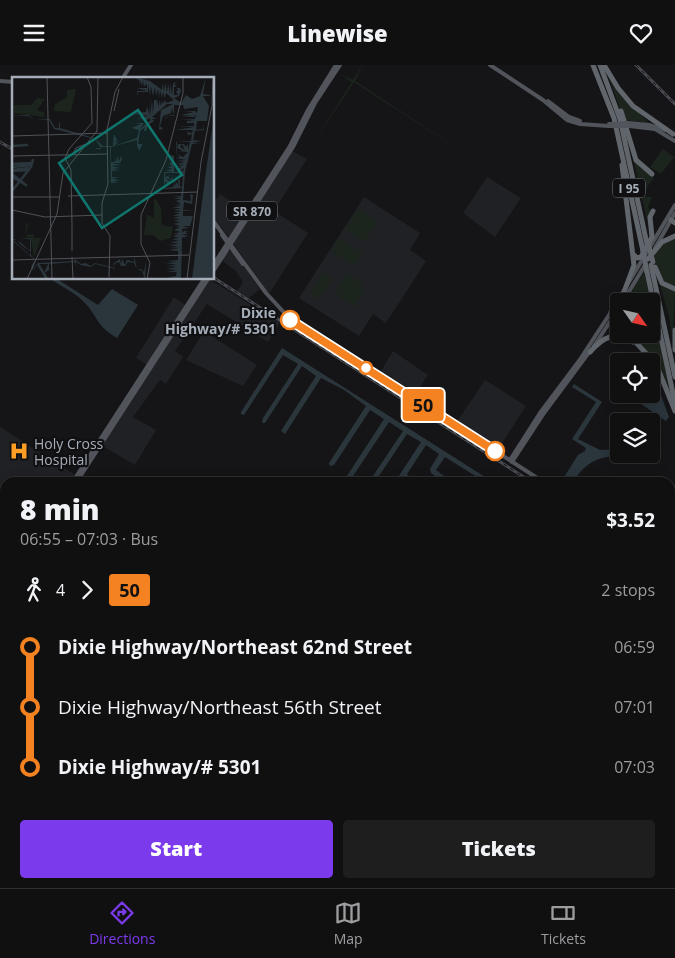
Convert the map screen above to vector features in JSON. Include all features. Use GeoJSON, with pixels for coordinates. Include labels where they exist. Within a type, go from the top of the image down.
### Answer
{"type":"FeatureCollection","features":[{"type":"Feature","properties":{"kind":"highway","name":"I 95"},"geometry":{"type":"LineString","coordinates":[[599,65],[618,106],[650,265],[675,366]]}},
{"type":"Feature","properties":{"kind":"highway","name":"I 95"},"geometry":{"type":"LineString","coordinates":[[599,65],[646,246],[650,265],[649,281],[675,403]]}},
{"type":"Feature","properties":{"kind":"highway"},"geometry":{"type":"LineString","coordinates":[[599,65],[633,106],[674,135]]}},
{"type":"Feature","properties":{"kind":"highway"},"geometry":{"type":"LineString","coordinates":[[599,65],[618,123],[646,246]]}},
{"type":"Feature","properties":{"kind":"highway"},"geometry":{"type":"LineString","coordinates":[[618,106],[636,160],[641,167],[652,174]]}},
{"type":"Feature","properties":{"kind":"highway"},"geometry":{"type":"LineString","coordinates":[[616,125],[634,257],[640,258],[653,236],[650,217],[653,211]]}},
{"type":"Feature","properties":{"kind":"highway"},"geometry":{"type":"LineString","coordinates":[[675,236],[662,242],[650,265],[675,393]]}},
{"type":"Feature","properties":{"kind":"highway"},"geometry":{"type":"LineString","coordinates":[[626,293],[633,269],[632,244]]}},
{"type":"Feature","properties":{"kind":"highway"},"geometry":{"type":"LineString","coordinates":[[650,265],[662,283],[675,289]]}},
{"type":"Feature","properties":{"kind":"highway"},"geometry":{"type":"LineString","coordinates":[[650,265],[675,377]]}},
{"type":"Feature","properties":{"kind":"highway"},"geometry":{"type":"LineString","coordinates":[[649,281],[650,293]]}},
{"type":"Feature","properties":{"kind":"highway"},"geometry":{"type":"LineString","coordinates":[[675,330],[675,350]]}},
{"type":"Feature","properties":{"kind":"highway"},"geometry":{"type":"LineString","coordinates":[[590,352],[602,339],[613,335],[627,338],[643,349]]}},
{"type":"Feature","properties":{"kind":"highway"},"geometry":{"type":"LineString","coordinates":[[637,343],[657,366],[675,411]]}},
{"type":"Feature","properties":{"kind":"main road"},"geometry":{"type":"LineString","coordinates":[[124,77],[132,65]]}},
{"type":"Feature","properties":{"kind":"main road"},"geometry":{"type":"LineString","coordinates":[[490,65],[543,100],[568,120],[580,124],[652,125],[674,135]]}},
{"type":"Feature","properties":{"kind":"main road"},"geometry":{"type":"LineString","coordinates":[[494,65],[544,97],[569,117],[581,121],[609,125]]}},
{"type":"Feature","properties":{"kind":"main road","name":"SR 870"},"geometry":{"type":"LineString","coordinates":[[215,268],[225,253],[235,231],[298,138],[314,101],[327,84],[336,67]]}},
{"type":"Feature","properties":{"kind":"main road","name":"SR 870"},"geometry":{"type":"LineString","coordinates":[[267,185],[321,87],[336,67]]}},
{"type":"Feature","properties":{"kind":"main road"},"geometry":{"type":"LineString","coordinates":[[629,125],[655,129],[675,141]]}},
{"type":"Feature","properties":{"kind":"main road"},"geometry":{"type":"LineString","coordinates":[[626,293],[650,265],[672,219],[675,205]]}},
{"type":"Feature","properties":{"kind":"main road","name":"SR 870"},"geometry":{"type":"LineString","coordinates":[[215,263],[246,220],[249,212]]}},
{"type":"Feature","properties":{"kind":"main road"},"geometry":{"type":"LineString","coordinates":[[626,293],[672,219]]}},
{"type":"Feature","properties":{"kind":"main road"},"geometry":{"type":"LineString","coordinates":[[215,223],[274,304],[290,319],[536,477]]}},
{"type":"Feature","properties":{"kind":"main road"},"geometry":{"type":"LineString","coordinates":[[215,223],[225,235],[232,251],[244,264]]}},
{"type":"Feature","properties":{"kind":"main road"},"geometry":{"type":"LineString","coordinates":[[225,235],[230,235],[235,231]]}},
{"type":"Feature","properties":{"kind":"main road"},"geometry":{"type":"LineString","coordinates":[[225,253],[232,251]]}},
{"type":"Feature","properties":{"kind":"main road"},"geometry":{"type":"LineString","coordinates":[[76,477],[203,280]]}},
{"type":"Feature","properties":{"kind":"main road"},"geometry":{"type":"LineString","coordinates":[[80,477],[168,341],[169,335],[207,280]]}},
{"type":"Feature","properties":{"kind":"main road"},"geometry":{"type":"LineString","coordinates":[[190,307],[193,296]]}},
{"type":"Feature","properties":{"kind":"main road"},"geometry":{"type":"LineString","coordinates":[[510,460],[539,420],[544,407],[610,318]]}},
{"type":"Feature","properties":{"kind":"main road"},"geometry":{"type":"LineString","coordinates":[[510,460],[541,414],[590,352],[610,318]]}},
{"type":"Feature","properties":{"kind":"shaded area"},"geometry":{"type":"Polygon","coordinates":[[[363,65],[355,81],[487,168],[354,82],[307,153],[352,82],[340,74],[353,80],[363,65]]]}},
{"type":"Feature","properties":{"kind":"shaded area"},"geometry":{"type":"Polygon","coordinates":[[[608,75],[625,98],[649,123],[624,120],[608,75]]]}},
{"type":"Feature","properties":{"kind":"shaded area"},"geometry":{"type":"Polygon","coordinates":[[[663,149],[674,157],[661,174],[650,167],[663,149]]]}},
{"type":"Feature","properties":{"kind":"shaded area"},"geometry":{"type":"Polygon","coordinates":[[[292,151],[307,159],[274,211],[308,233],[269,294],[233,243],[292,151]]]}},
{"type":"Feature","properties":{"kind":"shaded area"},"geometry":{"type":"Polygon","coordinates":[[[632,153],[639,166],[654,178],[644,191],[646,197],[652,197],[648,207],[651,212],[651,238],[632,153]]]}},
{"type":"Feature","properties":{"kind":"shaded area"},"geometry":{"type":"Polygon","coordinates":[[[487,177],[521,198],[495,237],[463,213],[487,177]]]}},
{"type":"Feature","properties":{"kind":"shaded area"},"geometry":{"type":"Polygon","coordinates":[[[220,194],[246,211],[229,237],[215,219],[215,201],[220,194]]]}},
{"type":"Feature","properties":{"kind":"shaded area"},"geometry":{"type":"Polygon","coordinates":[[[364,197],[420,233],[410,250],[426,261],[386,323],[373,314],[359,336],[299,298],[364,197]]]}},
{"type":"Feature","properties":{"kind":"shaded area"},"geometry":{"type":"Polygon","coordinates":[[[359,209],[378,221],[364,242],[345,230],[359,209]]]}},
{"type":"Feature","properties":{"kind":"shaded area"},"geometry":{"type":"Polygon","coordinates":[[[675,237],[675,288],[662,278],[654,254],[659,245],[675,237]]]}},
{"type":"Feature","properties":{"kind":"shaded area"},"geometry":{"type":"Polygon","coordinates":[[[339,238],[363,253],[355,266],[331,251],[339,238]]]}},
{"type":"Feature","properties":{"kind":"shaded area"},"geometry":{"type":"Polygon","coordinates":[[[228,251],[233,252],[260,289],[249,298],[237,291],[243,282],[236,271],[221,260],[228,251]]]}},
{"type":"Feature","properties":{"kind":"shaded area"},"geometry":{"type":"Polygon","coordinates":[[[644,271],[648,293],[631,293],[644,271]]]}},
{"type":"Feature","properties":{"kind":"shaded area"},"geometry":{"type":"Polygon","coordinates":[[[322,273],[332,279],[319,299],[310,293],[322,273]]]}},
{"type":"Feature","properties":{"kind":"shaded area"},"geometry":{"type":"Polygon","coordinates":[[[347,273],[362,284],[363,294],[354,307],[335,294],[347,273]]]}},
{"type":"Feature","properties":{"kind":"shaded area"},"geometry":{"type":"Polygon","coordinates":[[[52,280],[59,280],[98,305],[112,289],[138,305],[117,338],[101,325],[88,306],[72,292],[52,280]]]}},
{"type":"Feature","properties":{"kind":"shaded area"},"geometry":{"type":"Polygon","coordinates":[[[208,280],[280,323],[268,342],[207,304],[175,351],[183,357],[166,384],[160,380],[133,417],[156,430],[135,465],[101,445],[208,280]]]}},
{"type":"Feature","properties":{"kind":"shaded area"},"geometry":{"type":"Polygon","coordinates":[[[659,281],[675,290],[673,343],[669,316],[659,281]]]}},
{"type":"Feature","properties":{"kind":"shaded area"},"geometry":{"type":"Polygon","coordinates":[[[174,297],[185,305],[147,365],[136,358],[174,297]]]}},
{"type":"Feature","properties":{"kind":"shaded area"},"geometry":{"type":"Polygon","coordinates":[[[204,331],[257,365],[243,386],[186,360],[204,331]]]}},
{"type":"Feature","properties":{"kind":"shaded area"},"geometry":{"type":"Polygon","coordinates":[[[638,343],[660,343],[673,402],[660,373],[660,353],[648,353],[638,343]]]}},
{"type":"Feature","properties":{"kind":"shaded area"},"geometry":{"type":"Polygon","coordinates":[[[282,348],[485,477],[477,477],[445,457],[436,470],[445,477],[436,477],[431,473],[430,469],[439,454],[426,445],[407,474],[410,477],[398,477],[421,442],[407,434],[378,477],[372,477],[403,431],[389,422],[352,477],[346,477],[384,419],[370,410],[334,465],[330,466],[329,463],[366,406],[344,390],[321,378],[285,434],[281,431],[316,376],[302,366],[265,423],[262,423],[263,418],[298,364],[283,355],[244,415],[241,412],[282,348]]]}},
{"type":"Feature","properties":{"kind":"shaded area"},"geometry":{"type":"Polygon","coordinates":[[[393,351],[428,375],[414,396],[380,373],[393,351]]]}},
{"type":"Feature","properties":{"kind":"shaded area"},"geometry":{"type":"Polygon","coordinates":[[[485,380],[526,406],[498,450],[456,423],[485,380]]]}},
{"type":"Feature","properties":{"kind":"shaded area"},"geometry":{"type":"Polygon","coordinates":[[[574,384],[602,402],[578,439],[600,450],[610,449],[610,456],[587,465],[576,477],[564,477],[578,455],[585,451],[586,448],[572,439],[596,402],[572,387],[574,384]]]}},
{"type":"Feature","properties":{"kind":"shaded area"},"geometry":{"type":"Polygon","coordinates":[[[660,392],[669,417],[666,421],[660,417],[660,413],[654,413],[640,403],[660,403],[660,392]]]}},
{"type":"Feature","properties":{"kind":"shaded area","name":"Holy Cross Hospital"},"geometry":{"type":"Polygon","coordinates":[[[0,427],[75,475],[74,477],[0,477],[0,427]]]}},
{"type":"Feature","properties":{"kind":"railway"},"geometry":{"type":"LineString","coordinates":[[636,65],[675,104]]}},
{"type":"Feature","properties":{"kind":"railway"},"geometry":{"type":"LineString","coordinates":[[0,142],[12,149]]}},
{"type":"Feature","properties":{"kind":"railway"},"geometry":{"type":"LineString","coordinates":[[215,279],[524,477]]}},
{"type":"Feature","properties":{"kind":"bus line","name":"50"},"geometry":{"type":"LineString","coordinates":[[290,320],[495,451]]}},
{"type":"Feature","properties":{"kind":"place","name":"Dixie Highway/# 5301"},"geometry":{"type":"Point","coordinates":[290,320]}},
{"type":"Feature","properties":{"kind":"place","name":"Holy Cross Hospital"},"geometry":{"type":"Point","coordinates":[19,451]}}]}
